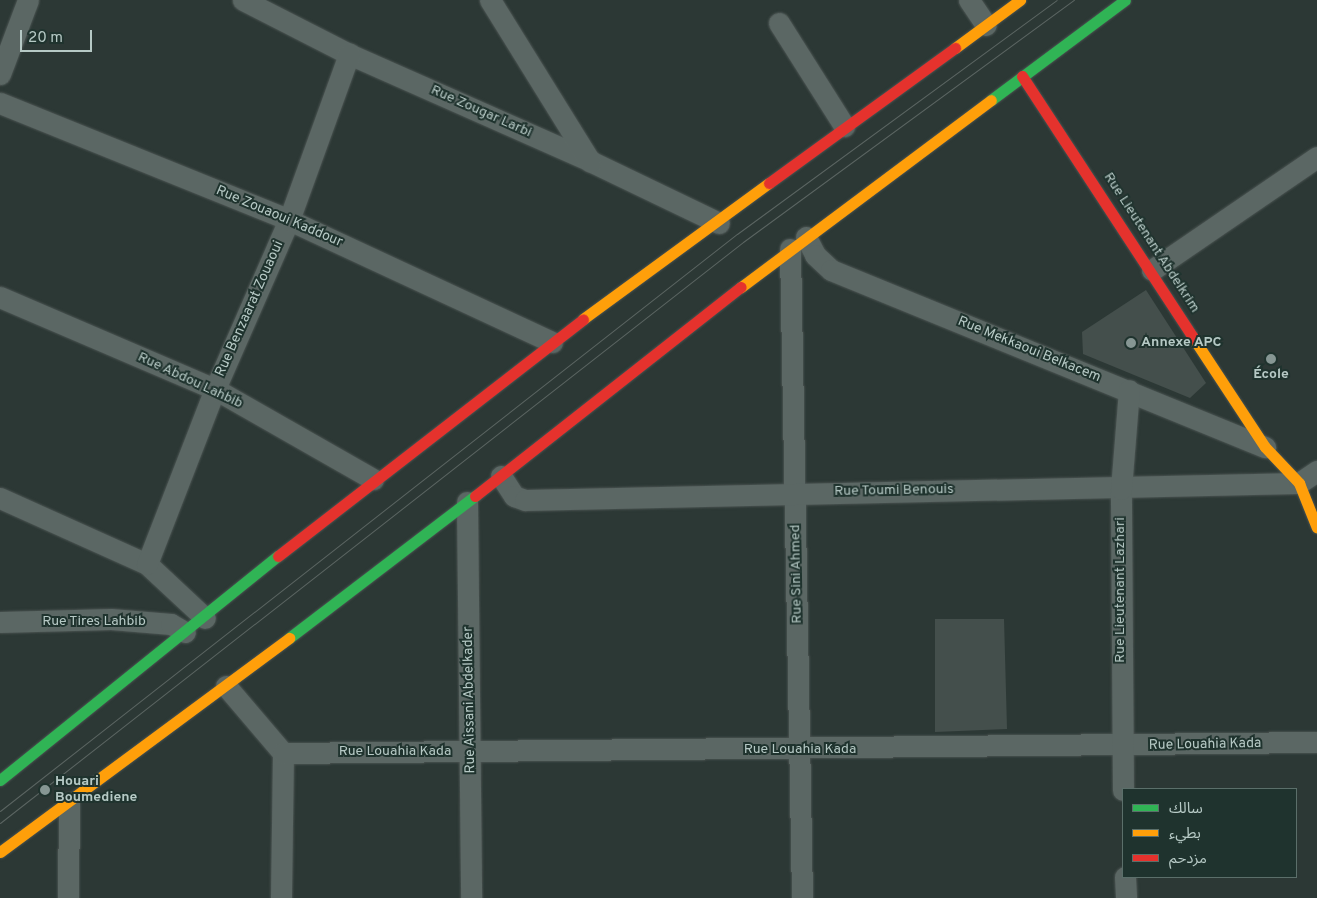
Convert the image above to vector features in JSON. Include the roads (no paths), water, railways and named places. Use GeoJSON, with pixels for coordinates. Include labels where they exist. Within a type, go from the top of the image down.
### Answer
{"type":"FeatureCollection","features":[{"type":"Feature","properties":{"kind":"street"},"geometry":{"type":"LineString","coordinates":[[0,74],[28,0]]}},
{"type":"Feature","properties":{"kind":"street","name":"Rue Zougar Larbi"},"geometry":{"type":"LineString","coordinates":[[243,0],[349,54],[590,161],[719,223]]}},
{"type":"Feature","properties":{"kind":"street"},"geometry":{"type":"LineString","coordinates":[[490,0],[590,161]]}},
{"type":"Feature","properties":{"kind":"street"},"geometry":{"type":"LineString","coordinates":[[969,0],[986,25]]}},
{"type":"Feature","properties":{"kind":"street"},"geometry":{"type":"LineString","coordinates":[[0,780],[205,618],[373,480],[552,342],[719,223],[844,126],[1020,0]]}},
{"type":"Feature","properties":{"kind":"street"},"geometry":{"type":"LineString","coordinates":[[0,852],[226,686],[467,502],[798,243],[1125,0]]}},
{"type":"Feature","properties":{"kind":"street"},"geometry":{"type":"LineString","coordinates":[[779,23],[844,126]]}},
{"type":"Feature","properties":{"kind":"street","name":"Rue Benzaarat Zouaoui"},"geometry":{"type":"LineString","coordinates":[[147,564],[215,389],[289,220],[349,54]]}},
{"type":"Feature","properties":{"kind":"street","name":"Rue Lieutenant Abdelkrim"},"geometry":{"type":"LineString","coordinates":[[1022,76],[1152,270],[1265,447],[1298,483],[1317,528]]}},
{"type":"Feature","properties":{"kind":"street","name":"Rue Zouaoui Kaddour"},"geometry":{"type":"LineString","coordinates":[[0,103],[289,220],[552,342]]}},
{"type":"Feature","properties":{"kind":"street"},"geometry":{"type":"LineString","coordinates":[[1152,270],[1317,157]]}},
{"type":"Feature","properties":{"kind":"street","name":"Rue Mekkaoui Belkacem"},"geometry":{"type":"LineString","coordinates":[[798,243],[831,270],[1265,447]]}},
{"type":"Feature","properties":{"kind":"street","name":"Rue Sini Ahmed"},"geometry":{"type":"LineString","coordinates":[[798,243],[795,493],[802,898]]}},
{"type":"Feature","properties":{"kind":"street","name":"Rue Abdou Lahbib"},"geometry":{"type":"LineString","coordinates":[[0,297],[215,389],[373,480]]}},
{"type":"Feature","properties":{"kind":"street","name":"Rue Lieutenant Lazhari"},"geometry":{"type":"LineString","coordinates":[[1123,788],[1121,489],[1128,390]]}},
{"type":"Feature","properties":{"kind":"street"},"geometry":{"type":"LineString","coordinates":[[1298,483],[1317,470]]}},
{"type":"Feature","properties":{"kind":"street","name":"Rue Toumi Benouis"},"geometry":{"type":"LineString","coordinates":[[500,476],[519,500],[795,493],[1121,489],[1298,483]]}},
{"type":"Feature","properties":{"kind":"street"},"geometry":{"type":"LineString","coordinates":[[0,498],[147,564],[205,618]]}},
{"type":"Feature","properties":{"kind":"street","name":"Rue Aissani Abdelkader"},"geometry":{"type":"LineString","coordinates":[[467,502],[472,752],[471,898]]}},
{"type":"Feature","properties":{"kind":"street","name":"Rue Tires Lahbib"},"geometry":{"type":"LineString","coordinates":[[0,622],[111,619],[171,624],[185,632]]}},
{"type":"Feature","properties":{"kind":"street"},"geometry":{"type":"LineString","coordinates":[[226,686],[283,753],[280,898]]}},
{"type":"Feature","properties":{"kind":"street","name":"Rue Louahia Kada"},"geometry":{"type":"LineString","coordinates":[[283,753],[1122,747],[1317,742]]}},
{"type":"Feature","properties":{"kind":"street"},"geometry":{"type":"LineString","coordinates":[[68,898],[69,803]]}},
{"type":"Feature","properties":{"kind":"street"},"geometry":{"type":"LineString","coordinates":[[1125,878],[1126,898]]}},
{"type":"Feature","properties":{"kind":"tram line"},"geometry":{"type":"LineString","coordinates":[[0,811],[737,234],[1057,0]]}},
{"type":"Feature","properties":{"kind":"tram line"},"geometry":{"type":"LineString","coordinates":[[0,823],[743,242],[1074,0]]}},
{"type":"Feature","properties":{"kind":"place","name":"Annexe APC"},"geometry":{"type":"Point","coordinates":[1131,343]}},
{"type":"Feature","properties":{"kind":"place","name":"École"},"geometry":{"type":"Point","coordinates":[1271,359]}},
{"type":"Feature","properties":{"kind":"place","name":"Houari Boumediene"},"geometry":{"type":"Point","coordinates":[45,790]}}]}
